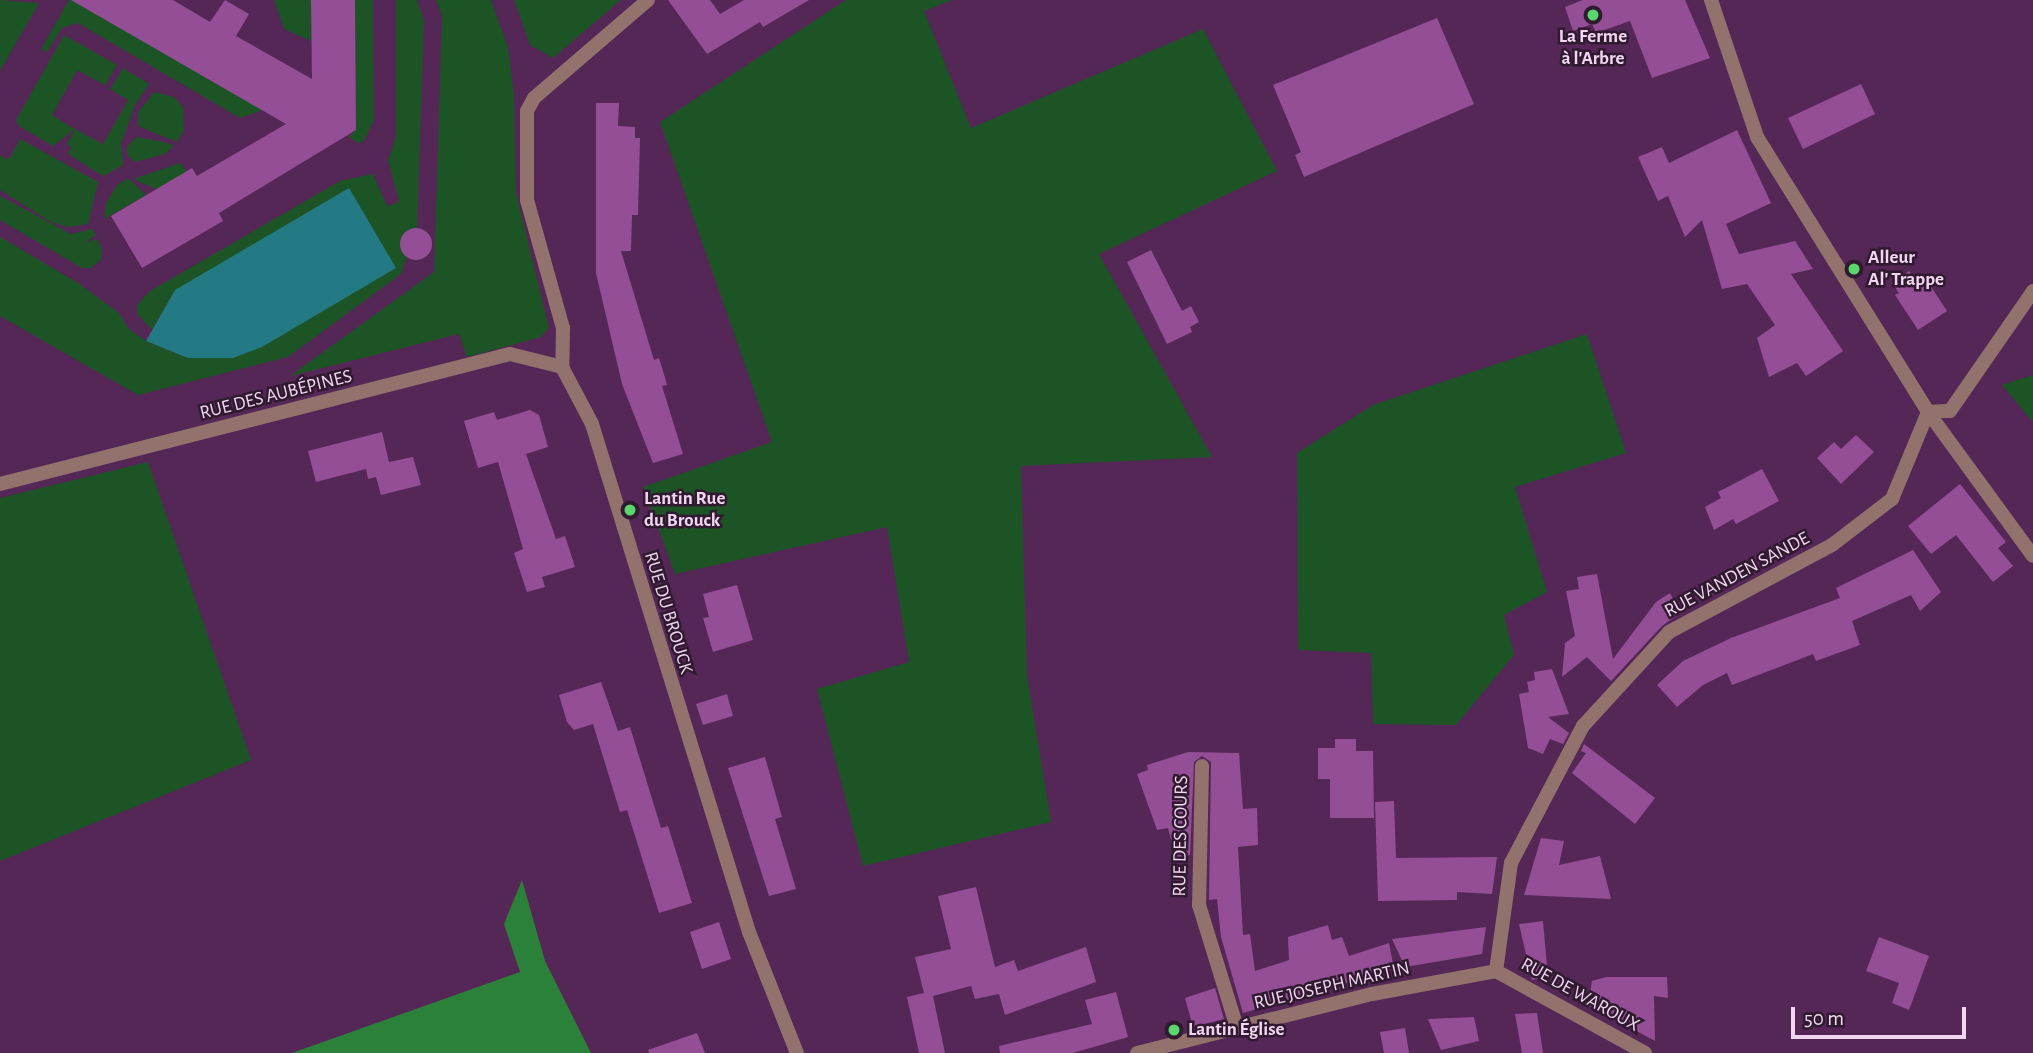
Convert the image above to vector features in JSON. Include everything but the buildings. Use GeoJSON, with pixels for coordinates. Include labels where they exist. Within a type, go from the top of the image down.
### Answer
{"type":"FeatureCollection","features":[{"type":"Feature","properties":{"kind":"street","name":"RUE DU BROUCK"},"geometry":{"type":"LineString","coordinates":[[648,0],[534,98],[527,111],[527,200],[563,328],[562,367],[592,424],[749,932],[797,1053]]}},
{"type":"Feature","properties":{"kind":"street"},"geometry":{"type":"LineString","coordinates":[[1711,0],[1757,137],[1928,412],[2033,556]]}},
{"type":"Feature","properties":{"kind":"street"},"geometry":{"type":"LineString","coordinates":[[1928,412],[1950,411],[2033,291]]}},
{"type":"Feature","properties":{"kind":"street","name":"RUE DES AUBÉPINES"},"geometry":{"type":"LineString","coordinates":[[0,484],[510,354],[562,367]]}},
{"type":"Feature","properties":{"kind":"street","name":"RUE VANDEN SANDE"},"geometry":{"type":"LineString","coordinates":[[1496,971],[1511,863],[1583,726],[1669,632],[1832,545],[1892,499],[1928,412]]}},
{"type":"Feature","properties":{"kind":"street","name":"RUE DES COURS"},"geometry":{"type":"LineString","coordinates":[[1202,766],[1199,905],[1237,1028]]}},
{"type":"Feature","properties":{"kind":"street","name":"RUE JOSEPH MARTIN"},"geometry":{"type":"LineString","coordinates":[[1137,1053],[1161,1050],[1372,994],[1496,971]]}},
{"type":"Feature","properties":{"kind":"street","name":"RUE DE WAROUX"},"geometry":{"type":"LineString","coordinates":[[1496,971],[1645,1053]]}},
{"type":"Feature","properties":{"kind":"shaded area"},"geometry":{"type":"Polygon","coordinates":[[[0,0],[39,3],[0,71],[0,0]]]}},
{"type":"Feature","properties":{"kind":"shaded area"},"geometry":{"type":"Polygon","coordinates":[[[69,0],[76,0],[263,110],[240,118],[78,23],[62,28],[47,52],[41,49],[69,0]]]}},
{"type":"Feature","properties":{"kind":"shaded area"},"geometry":{"type":"Polygon","coordinates":[[[274,0],[311,0],[311,41],[284,29],[274,0]]]}},
{"type":"Feature","properties":{"kind":"shaded area"},"geometry":{"type":"Polygon","coordinates":[[[355,0],[373,0],[374,120],[364,141],[358,143],[349,137],[356,129],[355,0]]]}},
{"type":"Feature","properties":{"kind":"shaded area"},"geometry":{"type":"Polygon","coordinates":[[[396,0],[417,0],[424,20],[417,229],[401,274],[288,357],[138,395],[0,316],[0,237],[78,283],[119,313],[129,329],[146,341],[188,358],[247,353],[396,268],[175,290],[152,330],[137,314],[137,305],[150,291],[340,181],[373,174],[387,206],[399,202],[388,160],[396,137],[396,0]]]}},
{"type":"Feature","properties":{"kind":"shaded area"},"geometry":{"type":"Polygon","coordinates":[[[436,0],[491,0],[508,47],[514,96],[516,193],[549,328],[541,337],[467,357],[459,334],[290,376],[434,272],[442,16],[436,0]]]}},
{"type":"Feature","properties":{"kind":"shaded area"},"geometry":{"type":"Polygon","coordinates":[[[514,0],[621,0],[553,58],[530,45],[514,0]]]}},
{"type":"Feature","properties":{"kind":"shaded area"},"geometry":{"type":"Polygon","coordinates":[[[846,0],[952,0],[924,11],[971,128],[1203,29],[1277,171],[1099,254],[1212,457],[1021,466],[1027,676],[1051,822],[863,866],[817,689],[909,662],[887,527],[675,574],[643,487],[772,442],[660,122],[846,0]]]}},
{"type":"Feature","properties":{"kind":"shaded area"},"geometry":{"type":"Polygon","coordinates":[[[64,35],[117,65],[105,85],[77,70],[52,115],[75,129],[53,146],[19,126],[16,120],[64,35]]]}},
{"type":"Feature","properties":{"kind":"shaded area"},"geometry":{"type":"Polygon","coordinates":[[[123,68],[149,84],[135,105],[121,144],[123,165],[103,176],[68,154],[71,147],[67,144],[75,129],[103,144],[128,100],[110,89],[123,68]]]}},
{"type":"Feature","properties":{"kind":"shaded area"},"geometry":{"type":"Polygon","coordinates":[[[154,92],[174,97],[183,107],[184,130],[177,142],[138,126],[138,112],[154,92]]]}},
{"type":"Feature","properties":{"kind":"shaded area"},"geometry":{"type":"Polygon","coordinates":[[[136,137],[174,146],[165,154],[135,162],[127,155],[127,147],[136,137]]]}},
{"type":"Feature","properties":{"kind":"shaded area"},"geometry":{"type":"Polygon","coordinates":[[[20,139],[98,182],[88,224],[68,227],[51,222],[0,190],[0,156],[9,159],[20,139]]]}},
{"type":"Feature","properties":{"kind":"shaded area"},"geometry":{"type":"Polygon","coordinates":[[[180,163],[187,172],[157,189],[137,181],[136,178],[180,163]]]}},
{"type":"Feature","properties":{"kind":"shaded area"},"geometry":{"type":"Polygon","coordinates":[[[128,178],[146,195],[104,219],[106,203],[117,185],[128,178]]]}},
{"type":"Feature","properties":{"kind":"shaded area"},"geometry":{"type":"Polygon","coordinates":[[[349,188],[396,268],[262,347],[233,358],[188,358],[146,341],[175,290],[349,188]]]}},
{"type":"Feature","properties":{"kind":"shaded area"},"geometry":{"type":"Polygon","coordinates":[[[0,196],[71,234],[92,229],[96,235],[84,243],[97,239],[102,248],[101,260],[91,268],[82,268],[0,220],[0,196]]]}},
{"type":"Feature","properties":{"kind":"shaded area"},"geometry":{"type":"Polygon","coordinates":[[[1587,334],[1626,453],[1515,487],[1547,592],[1504,615],[1514,655],[1456,725],[1373,724],[1371,653],[1298,650],[1297,453],[1373,405],[1587,334]]]}},
{"type":"Feature","properties":{"kind":"shaded area"},"geometry":{"type":"Polygon","coordinates":[[[2033,375],[2033,422],[2002,385],[2033,375]]]}},
{"type":"Feature","properties":{"kind":"shaded area"},"geometry":{"type":"Polygon","coordinates":[[[148,462],[251,760],[0,861],[0,498],[148,462]]]}},
{"type":"Feature","properties":{"kind":"green space"},"geometry":{"type":"Polygon","coordinates":[[[522,880],[545,961],[591,1053],[292,1053],[520,972],[504,924],[522,880]]]}},
{"type":"Feature","properties":{"kind":"place","name":"La Ferme à l'Arbre"},"geometry":{"type":"Point","coordinates":[1593,15]}},
{"type":"Feature","properties":{"kind":"place","name":"Alleur Al' Trappe"},"geometry":{"type":"Point","coordinates":[1854,269]}},
{"type":"Feature","properties":{"kind":"place","name":"Lantin Rue du Brouck"},"geometry":{"type":"Point","coordinates":[630,510]}},
{"type":"Feature","properties":{"kind":"place","name":"Lantin Église"},"geometry":{"type":"Point","coordinates":[1174,1030]}}]}
